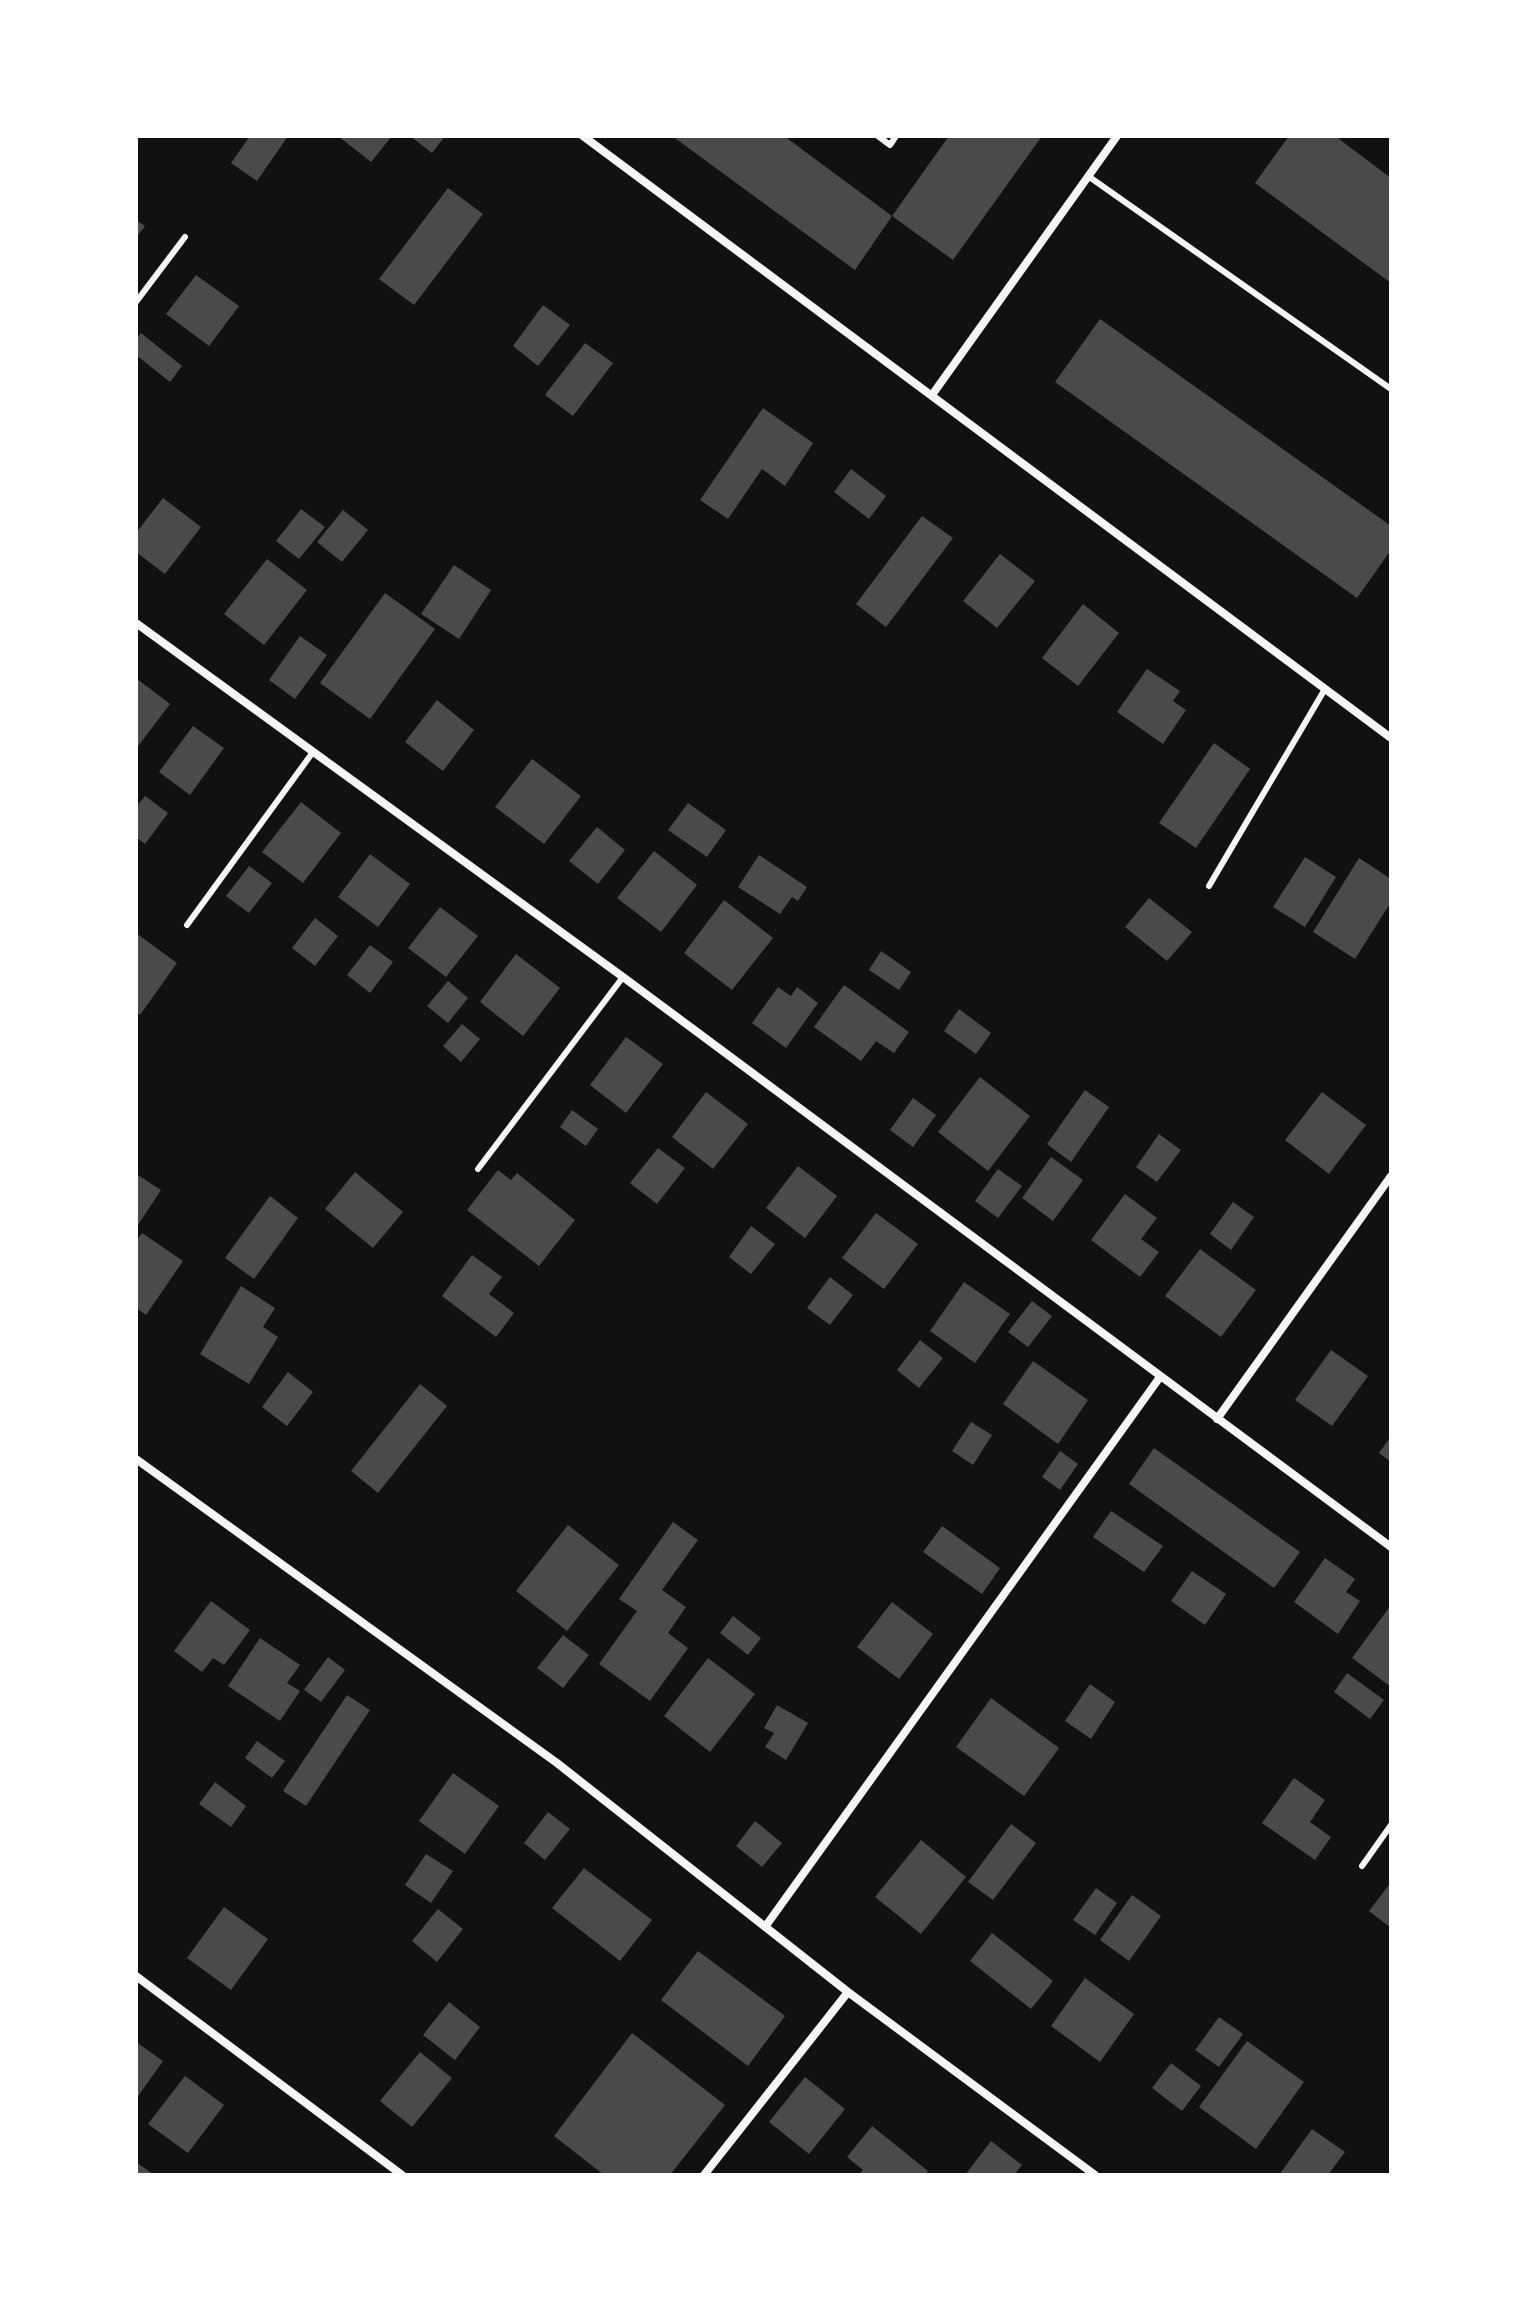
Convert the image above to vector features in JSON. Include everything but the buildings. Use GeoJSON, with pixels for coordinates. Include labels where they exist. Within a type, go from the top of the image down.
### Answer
{"type":"FeatureCollection","features":[{"type":"Feature","properties":{"kind":"street"},"geometry":{"type":"LineString","coordinates":[[583,136],[1391,738]]}},
{"type":"Feature","properties":{"kind":"street"},"geometry":{"type":"LineString","coordinates":[[932,395],[1117,136]]}},
{"type":"Feature","properties":{"kind":"street"},"geometry":{"type":"LineString","coordinates":[[136,623],[623,977],[1391,1547]]}},
{"type":"Feature","properties":{"kind":"street"},"geometry":{"type":"LineString","coordinates":[[1217,1419],[1391,1176]]}},
{"type":"Feature","properties":{"kind":"street"},"geometry":{"type":"LineString","coordinates":[[765,1927],[1160,1377]]}},
{"type":"Feature","properties":{"kind":"street"},"geometry":{"type":"LineString","coordinates":[[136,1459],[557,1763],[848,1992],[1095,2175]]}},
{"type":"Feature","properties":{"kind":"street"},"geometry":{"type":"LineString","coordinates":[[136,1976],[402,2175]]}},
{"type":"Feature","properties":{"kind":"street"},"geometry":{"type":"LineString","coordinates":[[704,2175],[848,1992]]}},
{"type":"Feature","properties":{"kind":"lane"},"geometry":{"type":"LineString","coordinates":[[878,136],[890,145],[896,136]]}},
{"type":"Feature","properties":{"kind":"lane"},"geometry":{"type":"LineString","coordinates":[[1088,176],[1391,389]]}},
{"type":"Feature","properties":{"kind":"lane"},"geometry":{"type":"LineString","coordinates":[[136,302],[185,237]]}},
{"type":"Feature","properties":{"kind":"lane"},"geometry":{"type":"LineString","coordinates":[[1209,886],[1325,689]]}},
{"type":"Feature","properties":{"kind":"lane"},"geometry":{"type":"LineString","coordinates":[[187,925],[313,752]]}},
{"type":"Feature","properties":{"kind":"lane"},"geometry":{"type":"LineString","coordinates":[[478,1169],[623,977]]}},
{"type":"Feature","properties":{"kind":"lane"},"geometry":{"type":"LineString","coordinates":[[1362,1866],[1391,1825]]}}]}
